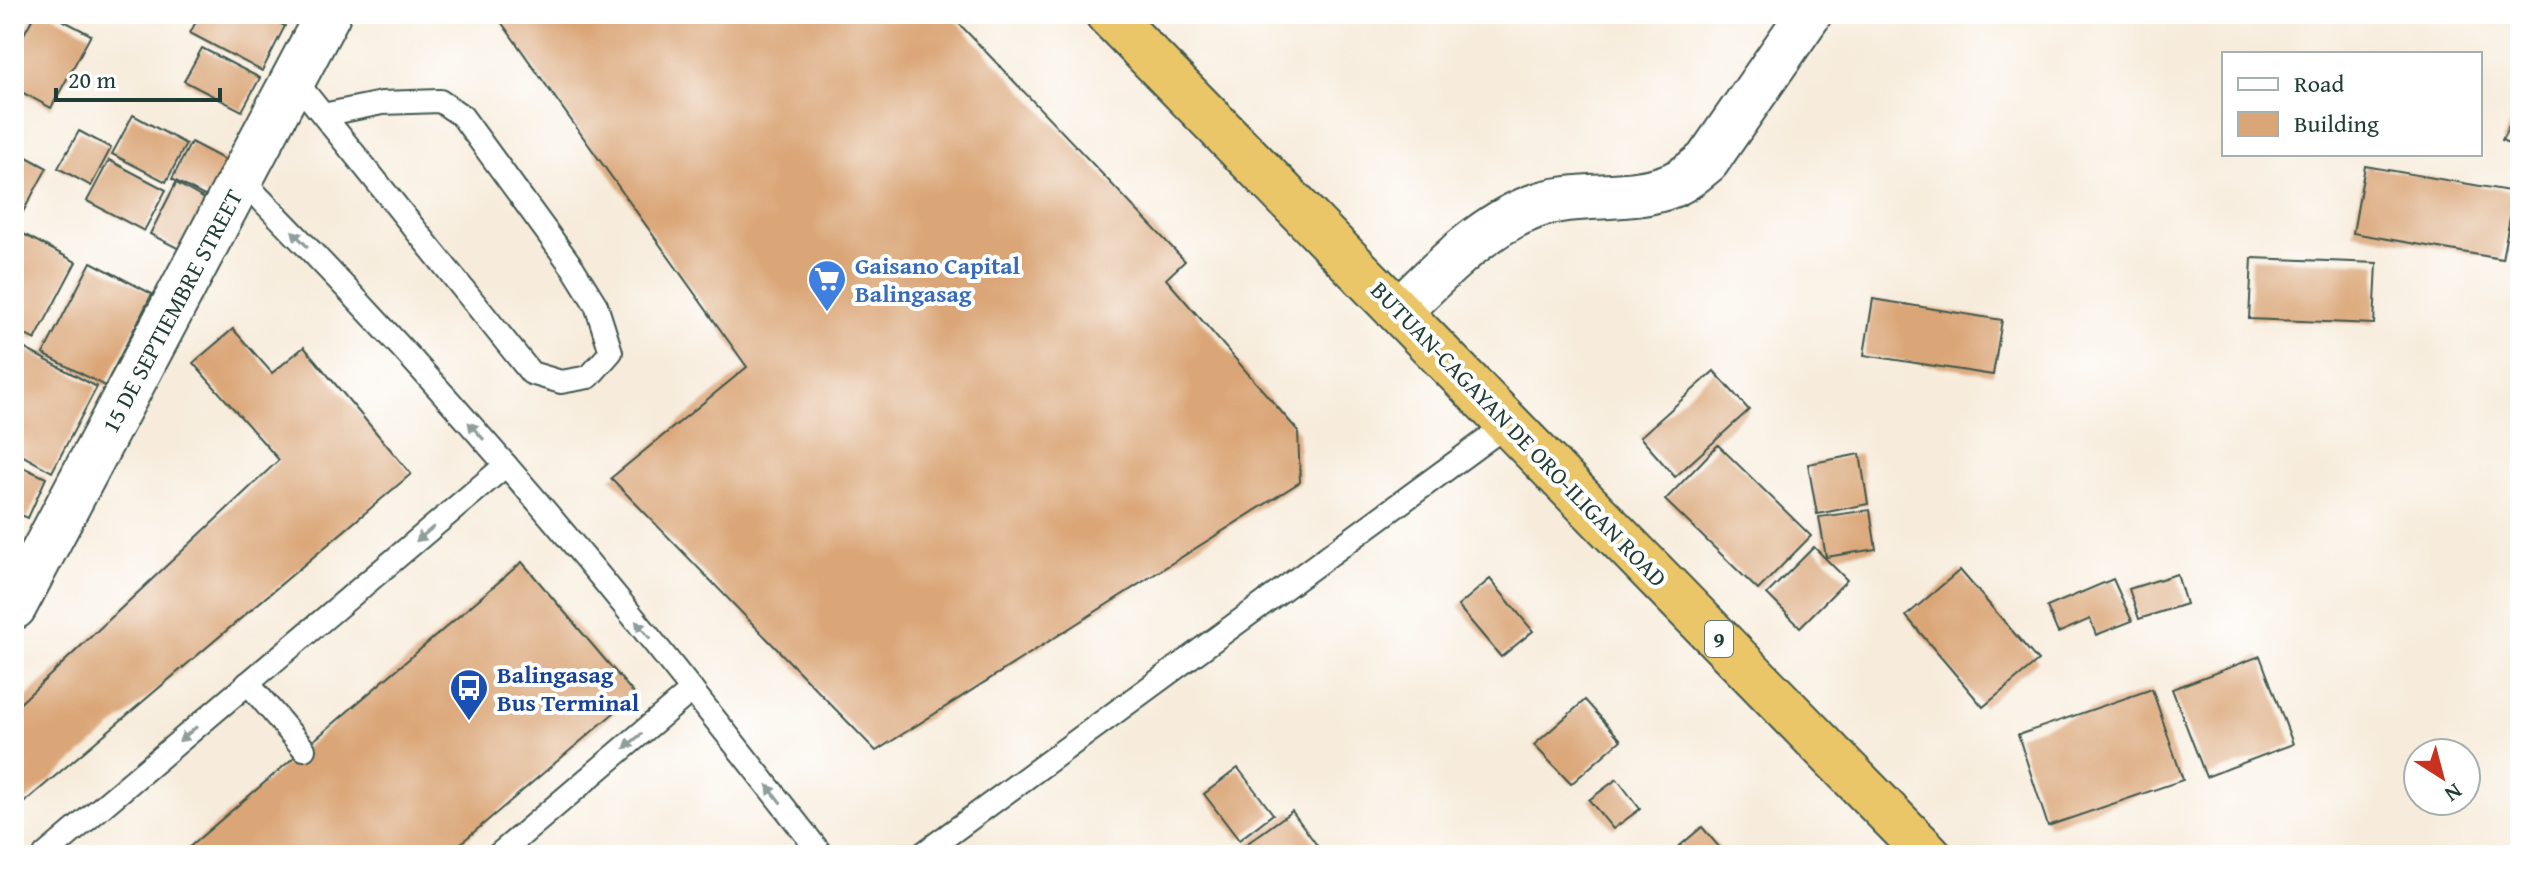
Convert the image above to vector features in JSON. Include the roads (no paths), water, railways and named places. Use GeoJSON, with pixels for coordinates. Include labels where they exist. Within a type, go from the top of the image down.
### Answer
{"type":"FeatureCollection","features":[{"type":"Feature","properties":{"kind":"highway","name":"BUTUAN-CAGAYAN DE ORO-ILIGAN ROAD"},"geometry":{"type":"LineString","coordinates":[[1108,14],[1929,855]]}},
{"type":"Feature","properties":{"kind":"street","name":"15 DE SEPTIEMBRE STREET"},"geometry":{"type":"LineString","coordinates":[[14,607],[328,14]]}},
{"type":"Feature","properties":{"kind":"street"},"geometry":{"type":"LineString","coordinates":[[1399,311],[1450,261],[1511,217],[1536,206],[1569,199],[1648,192],[1691,175],[1707,161],[1809,14]]}},
{"type":"Feature","properties":{"kind":"lane"},"geometry":{"type":"LineString","coordinates":[[294,79],[323,115],[531,373],[561,382],[589,377],[611,352],[596,305],[573,268],[462,116],[440,101],[382,103],[323,115]]}},
{"type":"Feature","properties":{"kind":"lane"},"geometry":{"type":"LineString","coordinates":[[241,179],[328,268],[506,465],[692,690],[822,855]]}},
{"type":"Feature","properties":{"kind":"lane"},"geometry":{"type":"LineString","coordinates":[[921,855],[1508,424]]}},
{"type":"Feature","properties":{"kind":"lane"},"geometry":{"type":"LineString","coordinates":[[45,855],[506,465]]}},
{"type":"Feature","properties":{"kind":"lane"},"geometry":{"type":"LineString","coordinates":[[248,683],[304,749]]}},
{"type":"Feature","properties":{"kind":"lane"},"geometry":{"type":"LineString","coordinates":[[498,855],[692,690]]}},
{"type":"Feature","properties":{"kind":"place","name":"Gaisano Capital Balingasag"},"geometry":{"type":"Point","coordinates":[827,313]}},
{"type":"Feature","properties":{"kind":"place","name":"Balingasag Bus Terminal"},"geometry":{"type":"Point","coordinates":[469,722]}}]}
